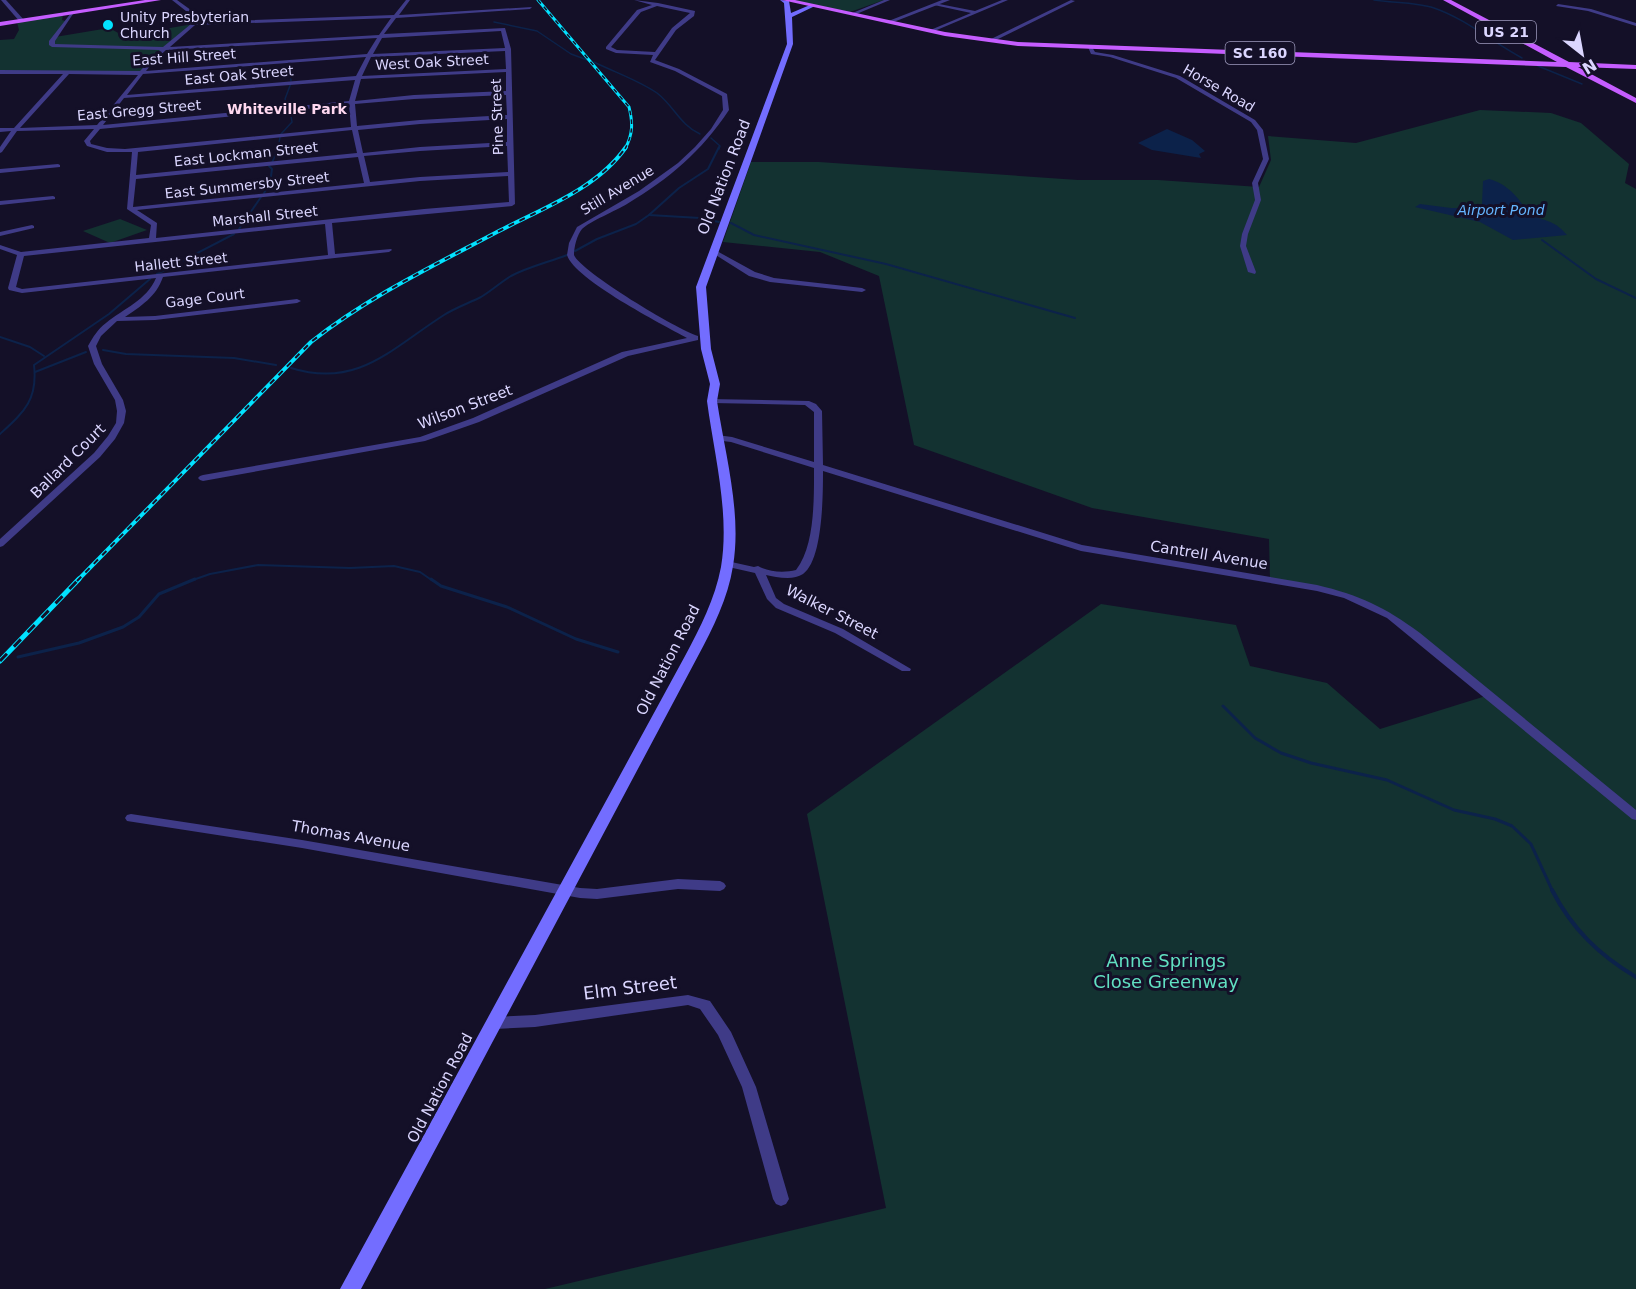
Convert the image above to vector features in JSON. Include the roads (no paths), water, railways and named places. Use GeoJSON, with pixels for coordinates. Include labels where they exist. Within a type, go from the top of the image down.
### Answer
{"type":"FeatureCollection","features":[{"type":"Feature","properties":{"kind":"main road"},"geometry":{"type":"LineString","coordinates":[[0,24],[67,16],[123,3],[158,0]]}},
{"type":"Feature","properties":{"kind":"main road","name":"SC 160"},"geometry":{"type":"LineString","coordinates":[[784,0],[930,31],[1000,42],[1090,48],[1636,66]]}},
{"type":"Feature","properties":{"kind":"main road","name":"Old Nation Road"},"geometry":{"type":"LineString","coordinates":[[350,1289],[705,629],[721,590],[727,564],[728,524],[712,401],[715,384],[706,349],[700,337],[701,287],[790,44],[789,16],[786,14],[787,2],[784,0]]}},
{"type":"Feature","properties":{"kind":"main road","name":"US 21"},"geometry":{"type":"LineString","coordinates":[[1446,0],[1636,101]]}},
{"type":"Feature","properties":{"kind":"main road"},"geometry":{"type":"LineString","coordinates":[[789,16],[812,6]]}},
{"type":"Feature","properties":{"kind":"street"},"geometry":{"type":"LineString","coordinates":[[3,0],[22,21]]}},
{"type":"Feature","properties":{"kind":"street"},"geometry":{"type":"LineString","coordinates":[[174,0],[193,14],[194,24]]}},
{"type":"Feature","properties":{"kind":"street"},"geometry":{"type":"LineString","coordinates":[[367,184],[352,103],[358,77],[395,15],[408,0]]}},
{"type":"Feature","properties":{"kind":"street"},"geometry":{"type":"LineString","coordinates":[[636,0],[659,3],[693,13],[674,29],[656,54],[616,51],[608,48],[639,11],[659,3],[669,0]]}},
{"type":"Feature","properties":{"kind":"street"},"geometry":{"type":"LineString","coordinates":[[852,14],[888,0]]}},
{"type":"Feature","properties":{"kind":"street"},"geometry":{"type":"LineString","coordinates":[[930,0],[975,12]]}},
{"type":"Feature","properties":{"kind":"street"},"geometry":{"type":"LineString","coordinates":[[986,0],[999,3]]}},
{"type":"Feature","properties":{"kind":"street"},"geometry":{"type":"LineString","coordinates":[[930,31],[1006,0]]}},
{"type":"Feature","properties":{"kind":"street"},"geometry":{"type":"LineString","coordinates":[[990,41],[1073,1]]}},
{"type":"Feature","properties":{"kind":"street"},"geometry":{"type":"LineString","coordinates":[[890,22],[941,2]]}},
{"type":"Feature","properties":{"kind":"street"},"geometry":{"type":"LineString","coordinates":[[1558,5],[1589,10],[1636,25]]}},
{"type":"Feature","properties":{"kind":"street"},"geometry":{"type":"LineString","coordinates":[[469,12],[476,6]]}},
{"type":"Feature","properties":{"kind":"street"},"geometry":{"type":"LineString","coordinates":[[509,117],[356,128],[135,150],[107,150],[89,145],[87,141],[140,73],[194,24],[530,8]]}},
{"type":"Feature","properties":{"kind":"street"},"geometry":{"type":"LineString","coordinates":[[67,16],[51,43],[52,45],[164,49],[384,34]]}},
{"type":"Feature","properties":{"kind":"street","name":"Pine Street"},"geometry":{"type":"LineString","coordinates":[[384,34],[505,30],[508,48],[511,205]]}},
{"type":"Feature","properties":{"kind":"street","name":"East Hill Street"},"geometry":{"type":"LineString","coordinates":[[0,72],[140,73],[370,55],[508,48]]}},
{"type":"Feature","properties":{"kind":"street","name":"Horse Road"},"geometry":{"type":"LineString","coordinates":[[1090,48],[1093,53],[1111,56],[1178,77],[1253,121],[1260,130],[1266,159],[1255,183],[1258,200],[1245,234],[1243,246],[1252,272]]}},
{"type":"Feature","properties":{"kind":"street","name":"Still Avenue"},"geometry":{"type":"LineString","coordinates":[[656,54],[652,59],[653,62],[677,70],[724,95],[726,110],[677,167],[620,206],[579,228],[571,251],[573,260],[582,270],[637,306],[700,337]]}},
{"type":"Feature","properties":{"kind":"street","name":"West Oak Street"},"geometry":{"type":"LineString","coordinates":[[358,77],[508,69]]}},
{"type":"Feature","properties":{"kind":"street"},"geometry":{"type":"LineString","coordinates":[[0,151],[16,129],[67,73]]}},
{"type":"Feature","properties":{"kind":"street","name":"East Oak Street"},"geometry":{"type":"LineString","coordinates":[[122,97],[358,77]]}},
{"type":"Feature","properties":{"kind":"street","name":"East Gregg Street"},"geometry":{"type":"LineString","coordinates":[[0,130],[99,127],[352,103],[509,93]]}},
{"type":"Feature","properties":{"kind":"street","name":"East Lockman Street"},"geometry":{"type":"LineString","coordinates":[[134,177],[362,155],[510,144]]}},
{"type":"Feature","properties":{"kind":"street"},"geometry":{"type":"LineString","coordinates":[[135,150],[130,209],[155,224],[152,240]]}},
{"type":"Feature","properties":{"kind":"street"},"geometry":{"type":"LineString","coordinates":[[0,171],[58,166]]}},
{"type":"Feature","properties":{"kind":"street","name":"East Summersby Street"},"geometry":{"type":"LineString","coordinates":[[130,209],[367,184],[511,174]]}},
{"type":"Feature","properties":{"kind":"street"},"geometry":{"type":"LineString","coordinates":[[0,203],[53,198]]}},
{"type":"Feature","properties":{"kind":"street","name":"Marshall Street"},"geometry":{"type":"LineString","coordinates":[[21,254],[328,221],[511,205]]}},
{"type":"Feature","properties":{"kind":"street"},"geometry":{"type":"LineString","coordinates":[[328,221],[332,256]]}},
{"type":"Feature","properties":{"kind":"street"},"geometry":{"type":"LineString","coordinates":[[0,234],[32,227]]}},
{"type":"Feature","properties":{"kind":"street"},"geometry":{"type":"LineString","coordinates":[[0,247],[21,254]]}},
{"type":"Feature","properties":{"kind":"street","name":"Hallett Street"},"geometry":{"type":"LineString","coordinates":[[21,254],[12,288],[18,291],[389,250]]}},
{"type":"Feature","properties":{"kind":"street"},"geometry":{"type":"LineString","coordinates":[[713,251],[752,274],[773,280],[862,290]]}},
{"type":"Feature","properties":{"kind":"street","name":"Ballard Court"},"geometry":{"type":"LineString","coordinates":[[0,544],[97,455],[111,441],[121,425],[122,406],[92,346],[99,333],[156,290],[160,276]]}},
{"type":"Feature","properties":{"kind":"street","name":"Gage Court"},"geometry":{"type":"LineString","coordinates":[[116,319],[155,318],[297,301]]}},
{"type":"Feature","properties":{"kind":"street","name":"Wilson Street"},"geometry":{"type":"LineString","coordinates":[[203,478],[422,439],[476,420],[625,354],[700,337]]}},
{"type":"Feature","properties":{"kind":"street","name":"Walker Street"},"geometry":{"type":"LineString","coordinates":[[712,401],[810,404],[818,411],[818,503],[807,565],[799,573],[780,574],[727,564]]}},
{"type":"Feature","properties":{"kind":"street","name":"Cantrell Avenue"},"geometry":{"type":"LineString","coordinates":[[717,438],[732,440],[1081,548],[1317,588],[1369,604],[1391,616],[1431,647],[1636,816]]}},
{"type":"Feature","properties":{"kind":"street","name":"Walker Street"},"geometry":{"type":"LineString","coordinates":[[758,569],[772,599],[780,606],[839,631],[906,669]]}},
{"type":"Feature","properties":{"kind":"street","name":"Thomas Avenue"},"geometry":{"type":"LineString","coordinates":[[131,818],[247,835],[597,894],[678,884],[720,886]]}},
{"type":"Feature","properties":{"kind":"street","name":"Elm Street"},"geometry":{"type":"LineString","coordinates":[[495,1023],[535,1021],[687,1000],[705,1005],[724,1032],[749,1087],[781,1199]]}},
{"type":"Feature","properties":{"kind":"water"},"geometry":{"type":"Polygon","coordinates":[[[1167,129],[1192,140],[1205,151],[1199,154],[1201,158],[1152,150],[1138,143],[1167,129]]]}},
{"type":"Feature","properties":{"kind":"water","name":"Airport Pond"},"geometry":{"type":"Polygon","coordinates":[[[1489,179],[1499,182],[1511,192],[1525,211],[1557,225],[1567,235],[1513,240],[1480,222],[1415,207],[1420,204],[1469,208],[1482,204],[1483,181],[1489,179]]]}},
{"type":"Feature","properties":{"kind":"waterway"},"geometry":{"type":"LineString","coordinates":[[1374,0],[1434,8],[1457,18],[1522,58]]}},
{"type":"Feature","properties":{"kind":"waterway"},"geometry":{"type":"LineString","coordinates":[[494,22],[537,31],[571,54],[590,61]]}},
{"type":"Feature","properties":{"kind":"waterway"},"geometry":{"type":"LineString","coordinates":[[594,62],[650,88],[687,126],[700,134]]}},
{"type":"Feature","properties":{"kind":"waterway"},"geometry":{"type":"LineString","coordinates":[[1538,66],[1582,84]]}},
{"type":"Feature","properties":{"kind":"waterway"},"geometry":{"type":"LineString","coordinates":[[290,71],[291,81]]}},
{"type":"Feature","properties":{"kind":"waterway"},"geometry":{"type":"LineString","coordinates":[[289,108],[285,99],[291,83]]}},
{"type":"Feature","properties":{"kind":"waterway"},"geometry":{"type":"LineString","coordinates":[[281,134],[292,122],[290,110]]}},
{"type":"Feature","properties":{"kind":"waterway"},"geometry":{"type":"LineString","coordinates":[[278,149],[280,137]]}},
{"type":"Feature","properties":{"kind":"waterway"},"geometry":{"type":"LineString","coordinates":[[711,138],[720,146],[719,149]]}},
{"type":"Feature","properties":{"kind":"waterway"},"geometry":{"type":"LineString","coordinates":[[272,163],[278,147]]}},
{"type":"Feature","properties":{"kind":"waterway"},"geometry":{"type":"LineString","coordinates":[[649,215],[679,188],[708,169],[719,147]]}},
{"type":"Feature","properties":{"kind":"waterway"},"geometry":{"type":"LineString","coordinates":[[264,193],[270,183],[272,169],[269,166]]}},
{"type":"Feature","properties":{"kind":"waterway"},"geometry":{"type":"LineString","coordinates":[[239,229],[261,197]]}},
{"type":"Feature","properties":{"kind":"waterway"},"geometry":{"type":"LineString","coordinates":[[575,251],[597,239],[636,224],[649,215]]}},
{"type":"Feature","properties":{"kind":"waterway"},"geometry":{"type":"LineString","coordinates":[[649,215],[700,218],[719,222]]}},
{"type":"Feature","properties":{"kind":"waterway"},"geometry":{"type":"LineString","coordinates":[[731,223],[754,235],[886,264],[1075,318]]}},
{"type":"Feature","properties":{"kind":"waterway"},"geometry":{"type":"LineString","coordinates":[[157,274],[234,234]]}},
{"type":"Feature","properties":{"kind":"waterway"},"geometry":{"type":"LineString","coordinates":[[1542,240],[1596,279],[1636,298]]}},
{"type":"Feature","properties":{"kind":"waterway"},"geometry":{"type":"LineString","coordinates":[[291,368],[315,373],[336,373],[373,362],[444,315],[481,297],[511,276],[567,255]]}},
{"type":"Feature","properties":{"kind":"waterway"},"geometry":{"type":"LineString","coordinates":[[0,434],[28,404],[34,387],[34,365],[109,314],[150,279]]}},
{"type":"Feature","properties":{"kind":"waterway"},"geometry":{"type":"LineString","coordinates":[[0,337],[30,347],[44,356]]}},
{"type":"Feature","properties":{"kind":"waterway"},"geometry":{"type":"LineString","coordinates":[[103,350],[126,354],[234,358],[276,365]]}},
{"type":"Feature","properties":{"kind":"waterway"},"geometry":{"type":"LineString","coordinates":[[35,372],[86,352]]}},
{"type":"Feature","properties":{"kind":"waterway"},"geometry":{"type":"LineString","coordinates":[[191,581],[210,574],[258,565],[350,568],[394,566],[420,572],[433,581]]}},
{"type":"Feature","properties":{"kind":"waterway"},"geometry":{"type":"LineString","coordinates":[[191,581],[195,579]]}},
{"type":"Feature","properties":{"kind":"waterway"},"geometry":{"type":"LineString","coordinates":[[431,579],[441,586],[507,607],[576,639],[618,652]]}},
{"type":"Feature","properties":{"kind":"waterway"},"geometry":{"type":"LineString","coordinates":[[18,657],[79,643],[123,627],[139,617],[159,594],[191,581]]}},
{"type":"Feature","properties":{"kind":"waterway"},"geometry":{"type":"LineString","coordinates":[[1223,706],[1255,738],[1281,753],[1311,763],[1387,780],[1454,810],[1495,819],[1512,826],[1531,844],[1552,891]]}},
{"type":"Feature","properties":{"kind":"waterway"},"geometry":{"type":"LineString","coordinates":[[1552,891],[1568,917],[1588,940],[1610,960],[1636,977]]}},
{"type":"Feature","properties":{"kind":"railway"},"geometry":{"type":"LineString","coordinates":[[538,0],[629,107],[631,128],[626,147]]}},
{"type":"Feature","properties":{"kind":"railway"},"geometry":{"type":"LineString","coordinates":[[77,581],[311,342],[355,311],[401,283],[567,197],[600,175],[626,147]]}},
{"type":"Feature","properties":{"kind":"railway"},"geometry":{"type":"LineString","coordinates":[[0,661],[79,579]]}},
{"type":"Feature","properties":{"kind":"place","name":"Unity Presbyterian Church"},"geometry":{"type":"Point","coordinates":[108,25]}},
{"type":"Feature","properties":{"kind":"district","name":"Whiteville Park"},"geometry":{"type":"Point","coordinates":[287,109]}},
{"type":"Feature","properties":{"kind":"park label","name":"Anne Springs Close Greenway"},"geometry":{"type":"Point","coordinates":[1166,971]}}]}
